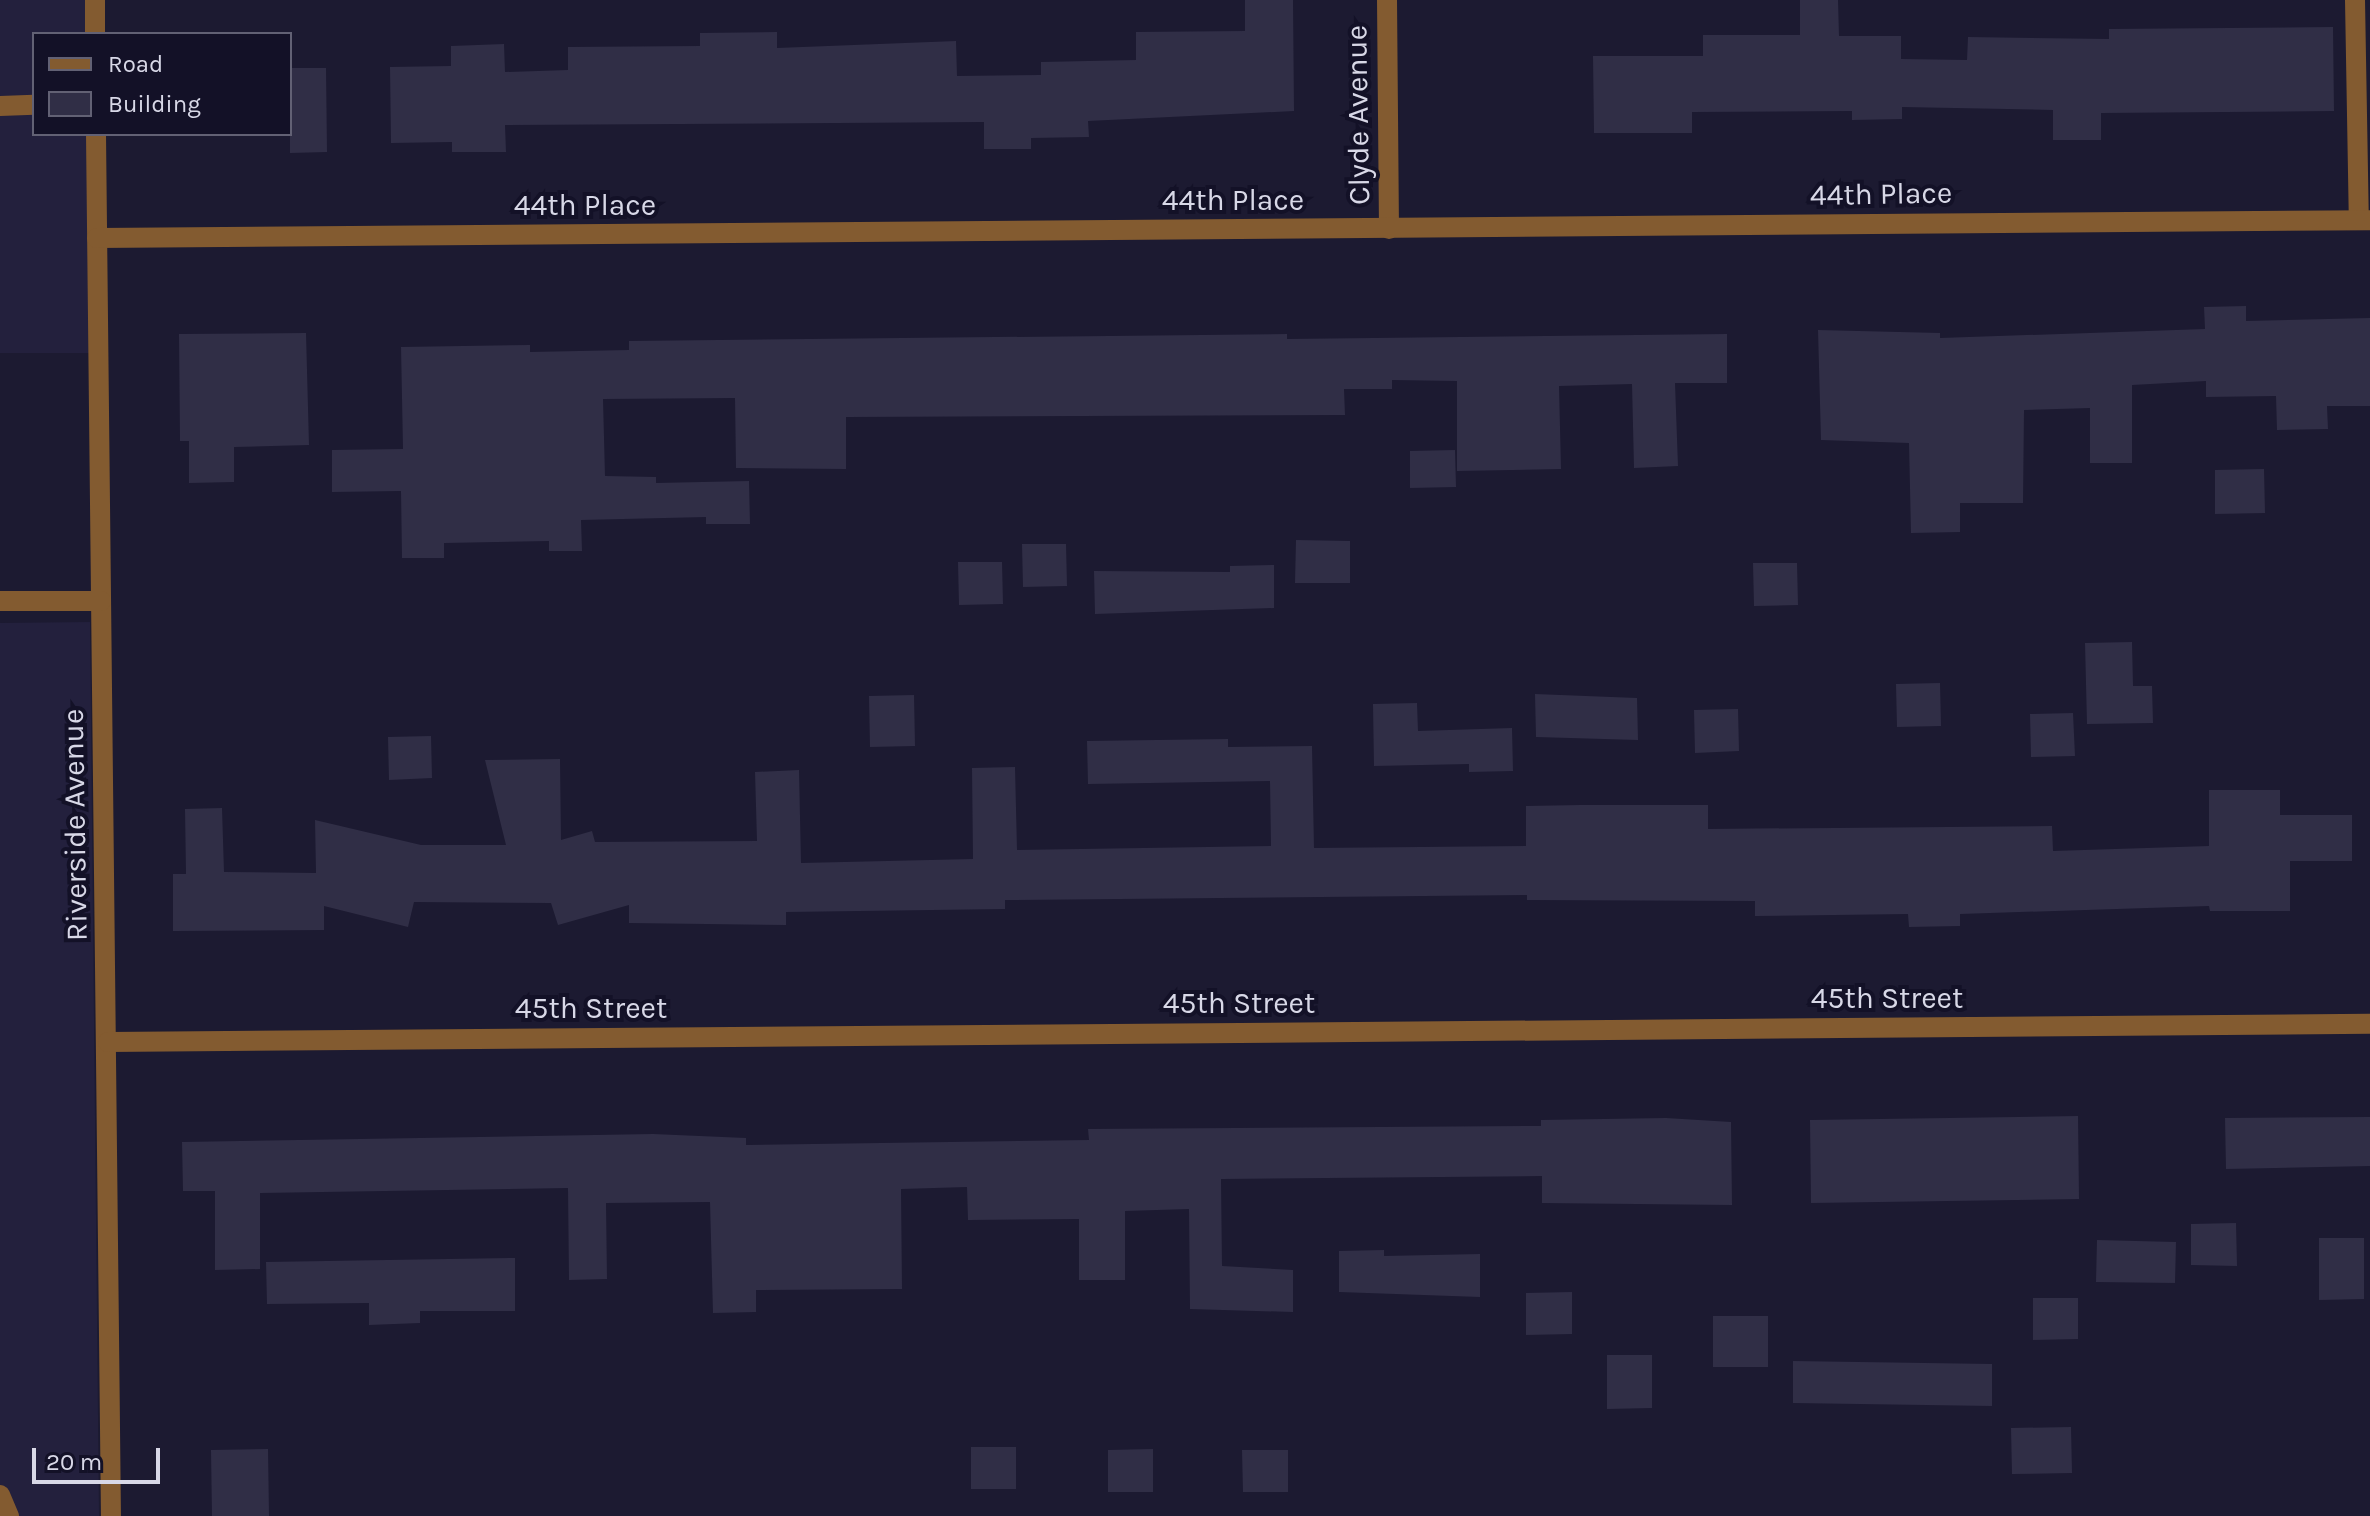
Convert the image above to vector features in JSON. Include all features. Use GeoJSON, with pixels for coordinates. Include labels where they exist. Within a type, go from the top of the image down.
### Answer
{"type":"FeatureCollection","features":[{"type":"Feature","properties":{"kind":"street"},"geometry":{"type":"LineString","coordinates":[[95,0],[95,32]]}},
{"type":"Feature","properties":{"kind":"street","name":"Clyde Avenue"},"geometry":{"type":"LineString","coordinates":[[1387,0],[1389,229]]}},
{"type":"Feature","properties":{"kind":"street"},"geometry":{"type":"LineString","coordinates":[[2355,0],[2365,220]]}},
{"type":"Feature","properties":{"kind":"street"},"geometry":{"type":"LineString","coordinates":[[0,106],[32,105]]}},
{"type":"Feature","properties":{"kind":"street","name":"Riverside Avenue"},"geometry":{"type":"LineString","coordinates":[[96,136],[111,1516]]}},
{"type":"Feature","properties":{"kind":"street","name":"44th Place"},"geometry":{"type":"LineString","coordinates":[[97,238],[2365,220]]}},
{"type":"Feature","properties":{"kind":"street"},"geometry":{"type":"LineString","coordinates":[[0,601],[101,601]]}},
{"type":"Feature","properties":{"kind":"street","name":"45th Street"},"geometry":{"type":"LineString","coordinates":[[108,1042],[2370,1024]]}},
{"type":"Feature","properties":{"kind":"street"},"geometry":{"type":"LineString","coordinates":[[0,1495],[9,1516]]}},
{"type":"Feature","properties":{"kind":"shaded area"},"geometry":{"type":"Polygon","coordinates":[[[0,0],[102,0],[101,32],[32,32],[32,136],[88,136],[92,353],[0,353],[0,0]]]}},
{"type":"Feature","properties":{"kind":"shaded area"},"geometry":{"type":"Polygon","coordinates":[[[90,622],[99,1516],[0,1516],[0,623],[90,622]]]}},
{"type":"Feature","properties":{"kind":"building"},"geometry":{"type":"Polygon","coordinates":[[[1245,0],[1293,0],[1294,111],[1088,121],[1089,137],[1031,138],[1031,149],[984,149],[984,122],[505,125],[506,152],[452,152],[452,142],[391,143],[390,67],[451,66],[451,46],[504,44],[505,72],[568,70],[568,47],[700,46],[700,33],[777,32],[777,48],[956,41],[957,76],[1041,75],[1041,62],[1136,60],[1136,32],[1245,31],[1245,0]]]}},
{"type":"Feature","properties":{"kind":"building"},"geometry":{"type":"Polygon","coordinates":[[[1800,0],[1838,0],[1839,36],[1901,36],[1901,59],[1967,60],[1968,37],[2109,39],[2109,29],[2333,27],[2334,111],[2101,113],[2101,140],[2053,140],[2053,110],[1902,107],[1902,119],[1852,120],[1852,111],[1692,112],[1692,133],[1594,133],[1593,56],[1703,56],[1703,35],[1800,35],[1800,0]]]}},
{"type":"Feature","properties":{"kind":"building"},"geometry":{"type":"Polygon","coordinates":[[[292,68],[326,68],[327,152],[290,153],[292,68]]]}},
{"type":"Feature","properties":{"kind":"building"},"geometry":{"type":"Polygon","coordinates":[[[2246,306],[2246,321],[2370,318],[2370,406],[2327,406],[2328,429],[2277,430],[2276,396],[2206,397],[2206,381],[2132,385],[2132,463],[2090,463],[2090,408],[2024,410],[2023,503],[1960,503],[1960,532],[1911,533],[1909,443],[1821,440],[1818,330],[1940,333],[1940,338],[2205,329],[2204,307],[2246,306]]]}},
{"type":"Feature","properties":{"kind":"building"},"geometry":{"type":"Polygon","coordinates":[[[306,333],[309,445],[234,447],[234,482],[189,483],[189,441],[180,441],[179,334],[306,333]]]}},
{"type":"Feature","properties":{"kind":"building"},"geometry":{"type":"Polygon","coordinates":[[[1287,334],[1287,339],[1727,334],[1727,383],[1675,383],[1678,466],[1634,468],[1632,384],[1559,386],[1561,469],[1457,471],[1457,381],[1392,380],[1392,389],[1344,389],[1345,415],[846,417],[846,469],[736,468],[735,398],[603,399],[605,476],[656,477],[656,483],[749,481],[750,524],[706,524],[706,517],[581,520],[582,551],[549,551],[549,541],[444,543],[444,558],[402,558],[401,491],[332,492],[332,450],[403,449],[401,347],[530,345],[530,352],[629,350],[629,341],[1287,334]]]}},
{"type":"Feature","properties":{"kind":"building"},"geometry":{"type":"Polygon","coordinates":[[[1455,450],[1456,487],[1410,488],[1410,451],[1455,450]]]}},
{"type":"Feature","properties":{"kind":"building"},"geometry":{"type":"Polygon","coordinates":[[[2264,469],[2265,513],[2215,514],[2215,470],[2264,469]]]}},
{"type":"Feature","properties":{"kind":"building"},"geometry":{"type":"Polygon","coordinates":[[[1296,540],[1350,541],[1350,583],[1295,583],[1296,540]]]}},
{"type":"Feature","properties":{"kind":"building"},"geometry":{"type":"Polygon","coordinates":[[[1022,544],[1066,544],[1067,586],[1023,587],[1022,544]]]}},
{"type":"Feature","properties":{"kind":"building"},"geometry":{"type":"Polygon","coordinates":[[[958,562],[1002,562],[1003,604],[959,605],[958,562]]]}},
{"type":"Feature","properties":{"kind":"building"},"geometry":{"type":"Polygon","coordinates":[[[1753,563],[1797,563],[1798,605],[1754,606],[1753,563]]]}},
{"type":"Feature","properties":{"kind":"building"},"geometry":{"type":"Polygon","coordinates":[[[1274,565],[1274,608],[1095,614],[1094,571],[1230,572],[1230,566],[1274,565]]]}},
{"type":"Feature","properties":{"kind":"building"},"geometry":{"type":"Polygon","coordinates":[[[2132,642],[2133,686],[2152,686],[2153,723],[2087,724],[2085,643],[2132,642]]]}},
{"type":"Feature","properties":{"kind":"building"},"geometry":{"type":"Polygon","coordinates":[[[1940,683],[1941,726],[1897,727],[1896,684],[1940,683]]]}},
{"type":"Feature","properties":{"kind":"building"},"geometry":{"type":"Polygon","coordinates":[[[1535,694],[1637,698],[1638,740],[1536,737],[1535,694]]]}},
{"type":"Feature","properties":{"kind":"building"},"geometry":{"type":"Polygon","coordinates":[[[914,695],[915,746],[870,747],[869,696],[914,695]]]}},
{"type":"Feature","properties":{"kind":"building"},"geometry":{"type":"Polygon","coordinates":[[[1417,703],[1418,731],[1512,728],[1513,771],[1469,772],[1469,764],[1374,766],[1373,704],[1417,703]]]}},
{"type":"Feature","properties":{"kind":"building"},"geometry":{"type":"Polygon","coordinates":[[[1738,709],[1739,751],[1695,753],[1694,710],[1738,709]]]}},
{"type":"Feature","properties":{"kind":"building"},"geometry":{"type":"Polygon","coordinates":[[[2073,713],[2075,756],[2031,757],[2030,714],[2073,713]]]}},
{"type":"Feature","properties":{"kind":"building"},"geometry":{"type":"Polygon","coordinates":[[[431,736],[432,778],[389,780],[388,737],[431,736]]]}},
{"type":"Feature","properties":{"kind":"building"},"geometry":{"type":"Polygon","coordinates":[[[1228,739],[1228,747],[1312,746],[1314,848],[1526,846],[1526,806],[1581,805],[1708,805],[1708,829],[2052,826],[2053,851],[2209,846],[2209,790],[2280,790],[2280,815],[2352,815],[2352,861],[2290,861],[2290,911],[2210,911],[2209,906],[1960,914],[1960,926],[1909,927],[1908,914],[1755,916],[1755,901],[1527,900],[1527,895],[1005,900],[1005,909],[786,912],[786,925],[629,923],[629,905],[558,925],[551,903],[414,902],[408,927],[324,906],[324,930],[173,931],[173,874],[186,874],[185,809],[222,808],[224,872],[316,873],[315,820],[421,845],[506,845],[485,760],[560,759],[561,840],[592,831],[595,842],[757,841],[755,772],[799,770],[801,863],[973,859],[972,768],[1015,767],[1017,850],[1271,846],[1270,781],[1088,784],[1087,741],[1228,739]]]}},
{"type":"Feature","properties":{"kind":"building"},"geometry":{"type":"Polygon","coordinates":[[[2078,1116],[2079,1199],[1811,1203],[1810,1120],[2078,1116]]]}},
{"type":"Feature","properties":{"kind":"building"},"geometry":{"type":"Polygon","coordinates":[[[2370,1117],[2370,1166],[2226,1169],[2225,1118],[2370,1117]]]}},
{"type":"Feature","properties":{"kind":"building"},"geometry":{"type":"Polygon","coordinates":[[[1666,1118],[1731,1122],[1732,1205],[1542,1203],[1542,1176],[1221,1179],[1222,1266],[1293,1270],[1293,1312],[1190,1309],[1189,1209],[1125,1211],[1125,1280],[1079,1280],[1079,1219],[968,1220],[967,1187],[901,1189],[902,1289],[756,1290],[756,1312],[713,1313],[710,1202],[606,1203],[607,1279],[569,1280],[568,1188],[260,1193],[260,1269],[215,1270],[215,1191],[183,1191],[182,1142],[653,1134],[746,1138],[746,1145],[1089,1140],[1088,1129],[1541,1126],[1541,1120],[1666,1118]]]}},
{"type":"Feature","properties":{"kind":"building"},"geometry":{"type":"Polygon","coordinates":[[[2236,1223],[2237,1266],[2191,1265],[2191,1224],[2236,1223]]]}},
{"type":"Feature","properties":{"kind":"building"},"geometry":{"type":"Polygon","coordinates":[[[2319,1238],[2364,1238],[2364,1299],[2319,1300],[2319,1238]]]}},
{"type":"Feature","properties":{"kind":"building"},"geometry":{"type":"Polygon","coordinates":[[[2097,1240],[2176,1242],[2175,1283],[2096,1282],[2097,1240]]]}},
{"type":"Feature","properties":{"kind":"building"},"geometry":{"type":"Polygon","coordinates":[[[1384,1250],[1384,1256],[1480,1254],[1480,1297],[1339,1292],[1339,1251],[1384,1250]]]}},
{"type":"Feature","properties":{"kind":"building"},"geometry":{"type":"Polygon","coordinates":[[[515,1258],[515,1311],[420,1311],[420,1323],[369,1325],[369,1303],[267,1304],[266,1262],[515,1258]]]}},
{"type":"Feature","properties":{"kind":"building"},"geometry":{"type":"Polygon","coordinates":[[[1572,1292],[1572,1334],[1526,1335],[1526,1293],[1572,1292]]]}},
{"type":"Feature","properties":{"kind":"building"},"geometry":{"type":"Polygon","coordinates":[[[2033,1298],[2078,1298],[2078,1339],[2033,1340],[2033,1298]]]}},
{"type":"Feature","properties":{"kind":"building"},"geometry":{"type":"Polygon","coordinates":[[[1713,1316],[1768,1316],[1768,1367],[1713,1367],[1713,1316]]]}},
{"type":"Feature","properties":{"kind":"building"},"geometry":{"type":"Polygon","coordinates":[[[1607,1355],[1652,1355],[1652,1408],[1607,1409],[1607,1355]]]}},
{"type":"Feature","properties":{"kind":"building"},"geometry":{"type":"Polygon","coordinates":[[[1793,1361],[1992,1364],[1992,1406],[1793,1403],[1793,1361]]]}},
{"type":"Feature","properties":{"kind":"building"},"geometry":{"type":"Polygon","coordinates":[[[2071,1427],[2072,1473],[2012,1474],[2011,1428],[2071,1427]]]}},
{"type":"Feature","properties":{"kind":"building"},"geometry":{"type":"Polygon","coordinates":[[[971,1447],[1016,1447],[1016,1489],[971,1489],[971,1447]]]}},
{"type":"Feature","properties":{"kind":"building"},"geometry":{"type":"Polygon","coordinates":[[[268,1449],[269,1516],[212,1516],[211,1450],[268,1449]]]}},
{"type":"Feature","properties":{"kind":"building"},"geometry":{"type":"Polygon","coordinates":[[[1153,1449],[1153,1492],[1108,1492],[1108,1450],[1153,1449]]]}},
{"type":"Feature","properties":{"kind":"building"},"geometry":{"type":"Polygon","coordinates":[[[1242,1450],[1288,1450],[1288,1492],[1243,1492],[1242,1450]]]}}]}
